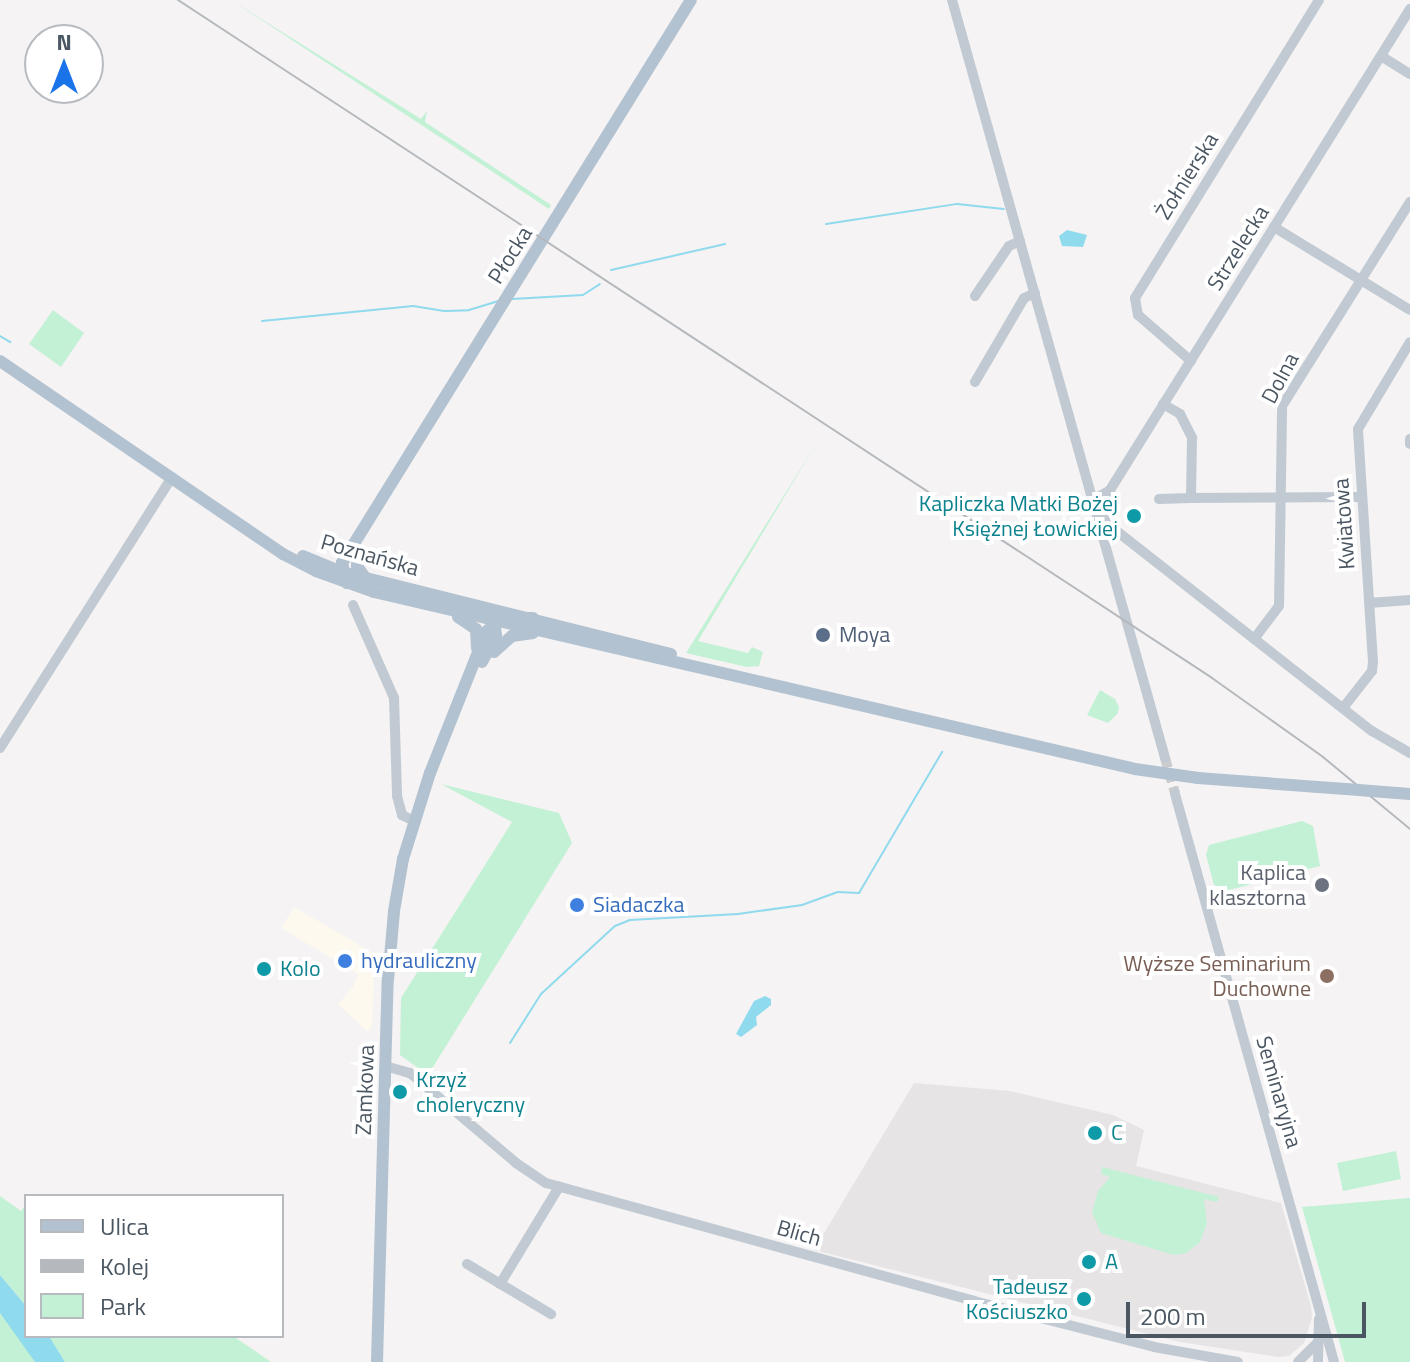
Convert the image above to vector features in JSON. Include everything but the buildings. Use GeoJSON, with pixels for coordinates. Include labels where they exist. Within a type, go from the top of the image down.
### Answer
{"type":"FeatureCollection","features":[{"type":"Feature","properties":{"kind":"main road","name":"Płocka"},"geometry":{"type":"LineString","coordinates":[[340,571],[691,0]]}},
{"type":"Feature","properties":{"kind":"main road","name":"Poznańska"},"geometry":{"type":"LineString","coordinates":[[0,361],[209,502],[288,549],[445,609],[1167,775],[1404,793]]}},
{"type":"Feature","properties":{"kind":"main road","name":"Poznańska"},"geometry":{"type":"LineString","coordinates":[[209,502],[233,522],[316,571],[340,571],[364,576],[533,618],[720,670]]}},
{"type":"Feature","properties":{"kind":"main road","name":"Płocka"},"geometry":{"type":"LineString","coordinates":[[340,571],[351,565],[363,531]]}},
{"type":"Feature","properties":{"kind":"main road"},"geometry":{"type":"LineString","coordinates":[[357,550],[357,566],[364,576]]}},
{"type":"Feature","properties":{"kind":"main road"},"geometry":{"type":"LineString","coordinates":[[484,607],[496,621]]}},
{"type":"Feature","properties":{"kind":"main road","name":"Zamkowa"},"geometry":{"type":"LineString","coordinates":[[445,609],[467,619],[476,629],[476,667]]}},
{"type":"Feature","properties":{"kind":"main road","name":"Poznańska"},"geometry":{"type":"LineString","coordinates":[[496,621],[507,617],[533,618]]}},
{"type":"Feature","properties":{"kind":"main road","name":"Zamkowa"},"geometry":{"type":"LineString","coordinates":[[377,1362],[385,1066],[393,920],[414,821],[476,667],[486,632],[496,621]]}},
{"type":"Feature","properties":{"kind":"main road","name":"Zamkowa"},"geometry":{"type":"LineString","coordinates":[[476,667],[504,640],[518,634],[542,632]]}},
{"type":"Feature","properties":{"kind":"street"},"geometry":{"type":"LineString","coordinates":[[952,0],[1093,500],[1106,529],[1165,758]]}},
{"type":"Feature","properties":{"kind":"street","name":"Żołnierska"},"geometry":{"type":"LineString","coordinates":[[1191,361],[1138,315],[1135,298],[1319,0]]}},
{"type":"Feature","properties":{"kind":"street","name":"Strzelecka"},"geometry":{"type":"LineString","coordinates":[[1108,493],[1410,9]]}},
{"type":"Feature","properties":{"kind":"street"},"geometry":{"type":"LineString","coordinates":[[1381,56],[1410,74]]}},
{"type":"Feature","properties":{"kind":"street","name":"Dolna"},"geometry":{"type":"LineString","coordinates":[[1254,639],[1279,606],[1282,406],[1410,202]]}},
{"type":"Feature","properties":{"kind":"street"},"geometry":{"type":"LineString","coordinates":[[1274,227],[1410,310]]}},
{"type":"Feature","properties":{"kind":"street"},"geometry":{"type":"LineString","coordinates":[[975,296],[1009,246],[1020,241]]}},
{"type":"Feature","properties":{"kind":"street"},"geometry":{"type":"LineString","coordinates":[[975,382],[1024,298],[1035,293]]}},
{"type":"Feature","properties":{"kind":"street","name":"Kwiatowa"},"geometry":{"type":"LineString","coordinates":[[1343,708],[1372,671],[1358,429],[1410,342]]}},
{"type":"Feature","properties":{"kind":"street"},"geometry":{"type":"LineString","coordinates":[[1163,404],[1189,425],[1192,438],[1191,498]]}},
{"type":"Feature","properties":{"kind":"street"},"geometry":{"type":"LineString","coordinates":[[0,748],[172,477]]}},
{"type":"Feature","properties":{"kind":"street"},"geometry":{"type":"LineString","coordinates":[[1093,500],[1108,493]]}},
{"type":"Feature","properties":{"kind":"street"},"geometry":{"type":"LineString","coordinates":[[1106,529],[1108,493]]}},
{"type":"Feature","properties":{"kind":"street"},"geometry":{"type":"LineString","coordinates":[[1159,499],[1362,497]]}},
{"type":"Feature","properties":{"kind":"street"},"geometry":{"type":"LineString","coordinates":[[1106,529],[1393,746],[1410,753]]}},
{"type":"Feature","properties":{"kind":"street"},"geometry":{"type":"LineString","coordinates":[[1369,603],[1410,600]]}},
{"type":"Feature","properties":{"kind":"street"},"geometry":{"type":"LineString","coordinates":[[353,605],[394,698],[397,796],[402,815],[414,821]]}},
{"type":"Feature","properties":{"kind":"street","name":"Seminaryjna"},"geometry":{"type":"LineString","coordinates":[[1175,794],[1334,1362]]}},
{"type":"Feature","properties":{"kind":"street","name":"Blich"},"geometry":{"type":"LineString","coordinates":[[385,1066],[400,1067],[410,1073],[516,1163],[559,1187],[989,1305],[1154,1347],[1238,1362]]}},
{"type":"Feature","properties":{"kind":"street"},"geometry":{"type":"LineString","coordinates":[[500,1284],[559,1187]]}},
{"type":"Feature","properties":{"kind":"street"},"geometry":{"type":"LineString","coordinates":[[467,1264],[551,1314]]}},
{"type":"Feature","properties":{"kind":"street","name":"Seminaryjna"},"geometry":{"type":"LineString","coordinates":[[1318,1362],[1319,1309]]}},
{"type":"Feature","properties":{"kind":"street"},"geometry":{"type":"LineString","coordinates":[[1298,1362],[1318,1342]]}},
{"type":"Feature","properties":{"kind":"shaded area"},"geometry":{"type":"Polygon","coordinates":[[[294,907],[375,954],[372,1025],[368,1032],[338,1004],[353,987],[358,974],[281,928],[294,907]]]}},
{"type":"Feature","properties":{"kind":"shaded area"},"geometry":{"type":"Polygon","coordinates":[[[914,1083],[1010,1091],[1113,1115],[1144,1130],[1136,1166],[1281,1203],[1311,1306],[1312,1318],[1304,1343],[1289,1356],[1279,1357],[1180,1342],[814,1250],[914,1083]]]}},
{"type":"Feature","properties":{"kind":"green space"},"geometry":{"type":"Polygon","coordinates":[[[231,0],[421,119],[427,111],[425,122],[551,205],[549,209],[231,0]]]}},
{"type":"Feature","properties":{"kind":"green space"},"geometry":{"type":"Polygon","coordinates":[[[53,310],[84,333],[61,367],[29,344],[53,310]]]}},
{"type":"Feature","properties":{"kind":"green space"},"geometry":{"type":"Polygon","coordinates":[[[816,444],[698,641],[748,653],[752,647],[763,652],[759,666],[747,667],[686,653],[816,444]]]}},
{"type":"Feature","properties":{"kind":"green space"},"geometry":{"type":"Polygon","coordinates":[[[1100,690],[1115,699],[1119,707],[1118,713],[1108,723],[1087,715],[1100,690]]]}},
{"type":"Feature","properties":{"kind":"green space"},"geometry":{"type":"Polygon","coordinates":[[[441,784],[559,813],[572,843],[428,1075],[400,1055],[401,998],[512,822],[441,784]]]}},
{"type":"Feature","properties":{"kind":"green space"},"geometry":{"type":"Polygon","coordinates":[[[1302,821],[1313,826],[1320,866],[1229,890],[1214,885],[1206,855],[1209,845],[1302,821]]]}},
{"type":"Feature","properties":{"kind":"green space"},"geometry":{"type":"Polygon","coordinates":[[[1396,1151],[1401,1179],[1343,1191],[1337,1163],[1396,1151]]]}},
{"type":"Feature","properties":{"kind":"green space"},"geometry":{"type":"Polygon","coordinates":[[[1102,1167],[1219,1197],[1217,1202],[1204,1199],[1207,1223],[1200,1242],[1186,1253],[1174,1255],[1101,1233],[1092,1212],[1098,1191],[1110,1177],[1101,1174],[1102,1167]]]}},
{"type":"Feature","properties":{"kind":"green space"},"geometry":{"type":"Polygon","coordinates":[[[0,1196],[21,1211],[24,1207],[24,1304],[0,1275],[0,1196]]]}},
{"type":"Feature","properties":{"kind":"green space"},"geometry":{"type":"Polygon","coordinates":[[[1410,1198],[1410,1362],[1345,1362],[1302,1207],[1410,1198]]]}},
{"type":"Feature","properties":{"kind":"green space"},"geometry":{"type":"Polygon","coordinates":[[[0,1313],[21,1339],[35,1362],[0,1362],[0,1313]]]}},
{"type":"Feature","properties":{"kind":"green space"},"geometry":{"type":"Polygon","coordinates":[[[50,1338],[236,1338],[271,1362],[65,1362],[50,1338]]]}},
{"type":"Feature","properties":{"kind":"water"},"geometry":{"type":"Polygon","coordinates":[[[1067,230],[1087,235],[1083,247],[1062,246],[1059,236],[1067,230]]]}},
{"type":"Feature","properties":{"kind":"water"},"geometry":{"type":"Polygon","coordinates":[[[765,996],[771,999],[771,1005],[756,1017],[757,1025],[741,1037],[736,1034],[754,1001],[765,996]]]}},
{"type":"Feature","properties":{"kind":"water"},"geometry":{"type":"Polygon","coordinates":[[[0,1275],[24,1304],[24,1338],[50,1338],[65,1362],[35,1362],[0,1313],[0,1275]]]}},
{"type":"Feature","properties":{"kind":"waterway"},"geometry":{"type":"LineString","coordinates":[[826,224],[957,204],[1004,209]]}},
{"type":"Feature","properties":{"kind":"waterway"},"geometry":{"type":"LineString","coordinates":[[611,270],[725,244]]}},
{"type":"Feature","properties":{"kind":"waterway"},"geometry":{"type":"LineString","coordinates":[[512,299],[583,295],[600,284]]}},
{"type":"Feature","properties":{"kind":"waterway"},"geometry":{"type":"LineString","coordinates":[[262,321],[413,306],[446,311],[469,310],[498,301]]}},
{"type":"Feature","properties":{"kind":"waterway"},"geometry":{"type":"LineString","coordinates":[[0,336],[10,342]]}},
{"type":"Feature","properties":{"kind":"waterway"},"geometry":{"type":"LineString","coordinates":[[510,1043],[541,994],[615,926],[630,920],[738,914],[802,905],[838,892],[859,893],[942,752]]}},
{"type":"Feature","properties":{"kind":"tunnel"},"geometry":{"type":"LineString","coordinates":[[1165,758],[1175,794]]}},
{"type":"Feature","properties":{"kind":"railway"},"geometry":{"type":"LineString","coordinates":[[178,0],[1212,678],[1323,757],[1410,829]]}},
{"type":"Feature","properties":{"kind":"place","name":"Kapliczka Matki Bożej Księżnej Łowickiej"},"geometry":{"type":"Point","coordinates":[1134,516]}},
{"type":"Feature","properties":{"kind":"place","name":"Moya"},"geometry":{"type":"Point","coordinates":[823,635]}},
{"type":"Feature","properties":{"kind":"place","name":"Kaplica klasztorna"},"geometry":{"type":"Point","coordinates":[1322,885]}},
{"type":"Feature","properties":{"kind":"place","name":"Siadaczka"},"geometry":{"type":"Point","coordinates":[577,905]}},
{"type":"Feature","properties":{"kind":"place","name":"hydrauliczny"},"geometry":{"type":"Point","coordinates":[345,961]}},
{"type":"Feature","properties":{"kind":"place","name":"Kolo"},"geometry":{"type":"Point","coordinates":[264,969]}},
{"type":"Feature","properties":{"kind":"place","name":"Wyższe Seminarium Duchowne"},"geometry":{"type":"Point","coordinates":[1327,976]}},
{"type":"Feature","properties":{"kind":"place","name":"Krzyż choleryczny"},"geometry":{"type":"Point","coordinates":[400,1092]}},
{"type":"Feature","properties":{"kind":"place","name":"C"},"geometry":{"type":"Point","coordinates":[1095,1133]}},
{"type":"Feature","properties":{"kind":"place","name":"A"},"geometry":{"type":"Point","coordinates":[1089,1262]}},
{"type":"Feature","properties":{"kind":"place","name":"Tadeusz Kościuszko"},"geometry":{"type":"Point","coordinates":[1084,1299]}}]}
